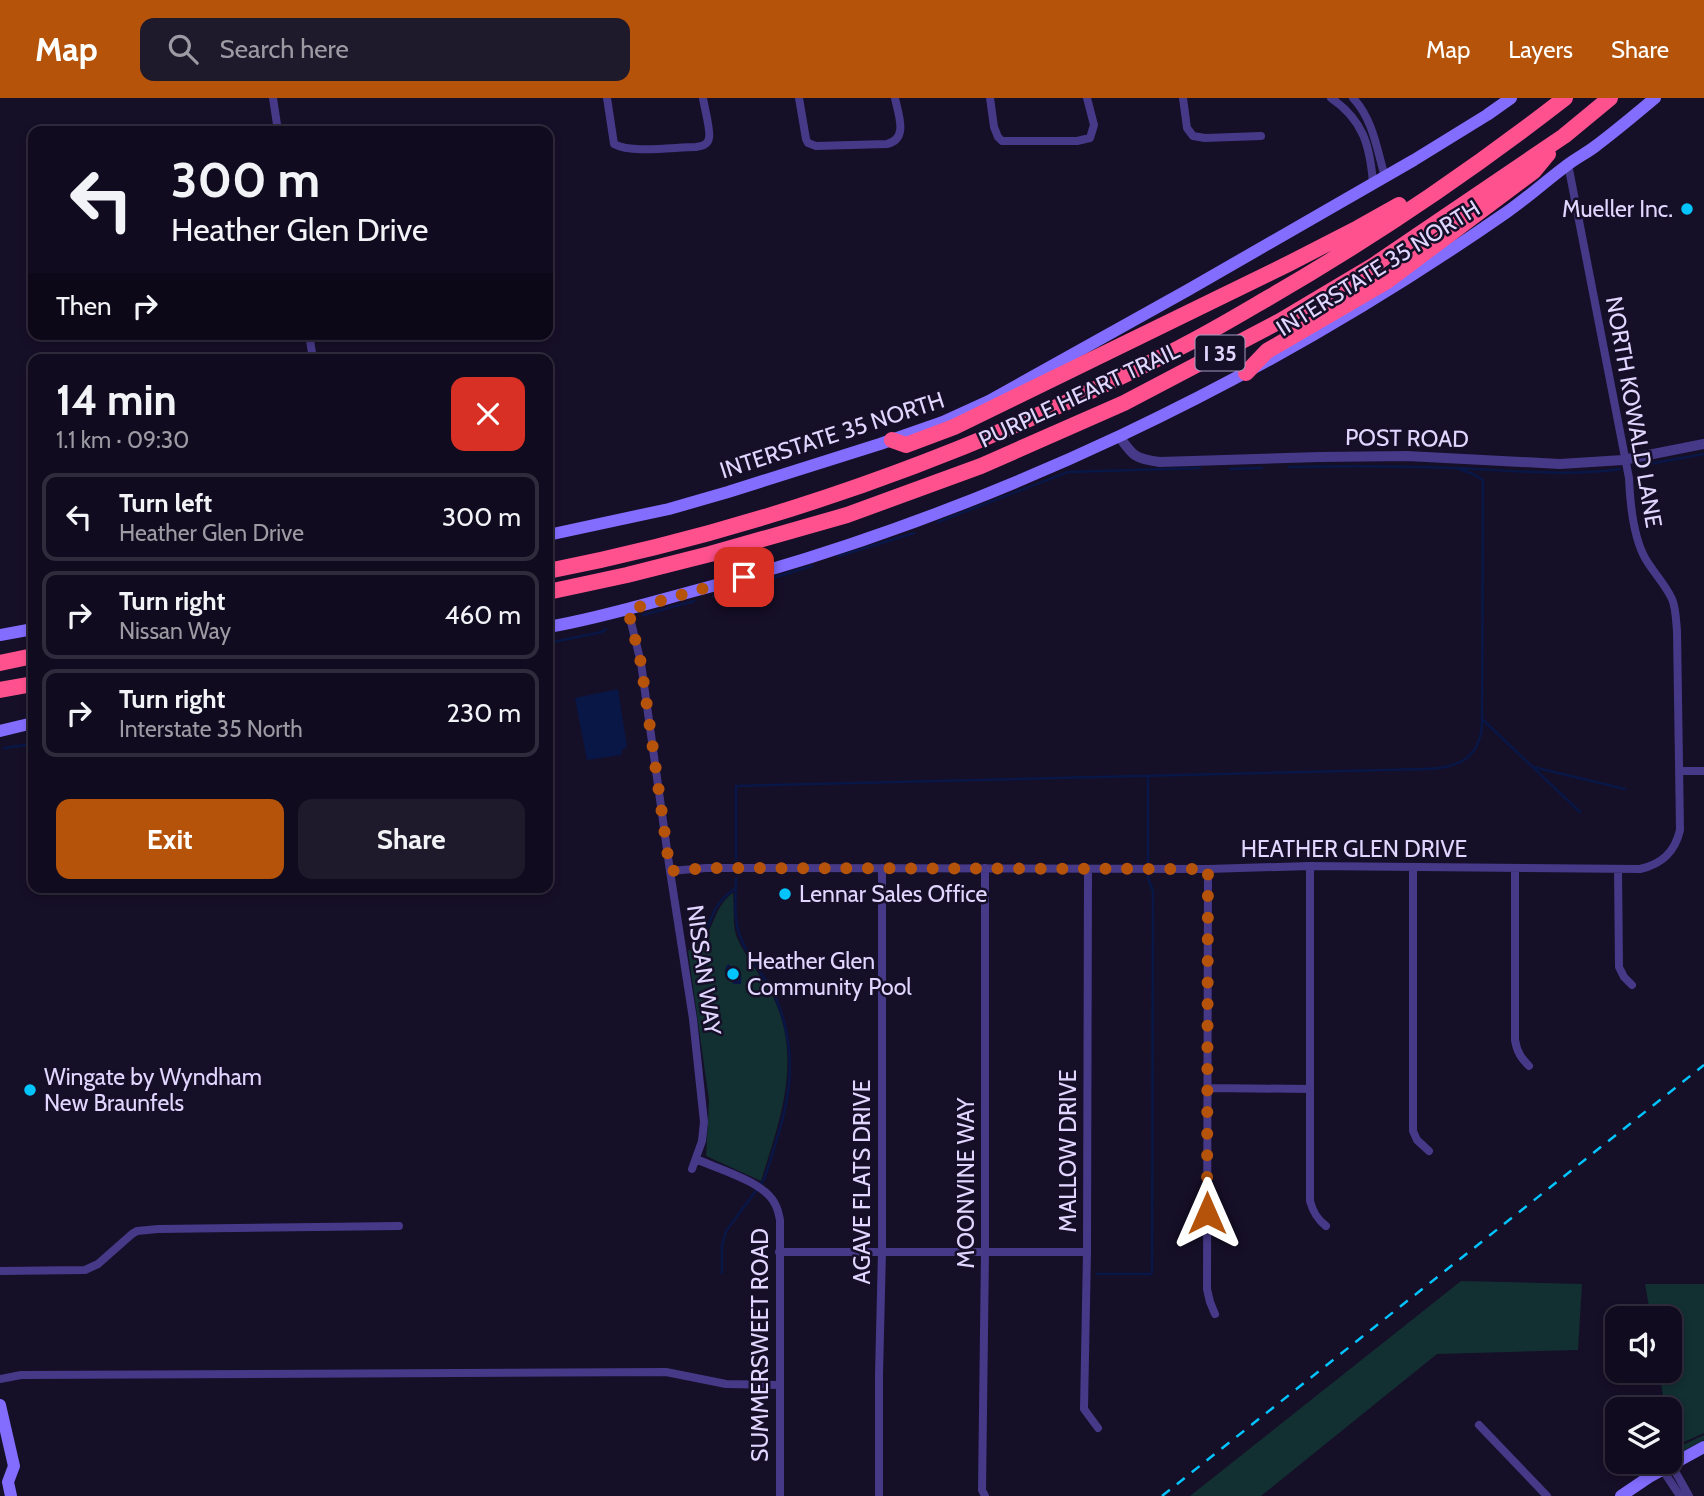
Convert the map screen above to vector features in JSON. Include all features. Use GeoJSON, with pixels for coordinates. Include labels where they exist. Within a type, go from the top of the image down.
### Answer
{"type":"FeatureCollection","features":[{"type":"Feature","properties":{"kind":"highway"},"geometry":{"type":"LineString","coordinates":[[892,440],[906,445],[954,427],[1359,228],[1478,155],[1554,98]]}},
{"type":"Feature","properties":{"kind":"highway","name":"PURPLE HEART TRAIL"},"geometry":{"type":"LineString","coordinates":[[553,570],[656,546],[814,502],[900,472],[1075,399],[1180,348],[1302,279],[1472,168],[1565,98]]}},
{"type":"Feature","properties":{"kind":"highway","name":"PURPLE HEART TRAIL"},"geometry":{"type":"LineString","coordinates":[[553,591],[639,572],[847,515],[932,485],[1033,444],[1159,386],[1374,265],[1564,136],[1610,98]]}},
{"type":"Feature","properties":{"kind":"highway"},"geometry":{"type":"LineString","coordinates":[[1246,373],[1267,351],[1387,281],[1438,243],[1534,171],[1564,136]]}},
{"type":"Feature","properties":{"kind":"highway"},"geometry":{"type":"LineString","coordinates":[[0,663],[28,657]]}},
{"type":"Feature","properties":{"kind":"highway"},"geometry":{"type":"LineString","coordinates":[[0,670],[28,665]]}},
{"type":"Feature","properties":{"kind":"highway"},"geometry":{"type":"LineString","coordinates":[[0,691],[28,687]]}},
{"type":"Feature","properties":{"kind":"main road","name":"INTERSTATE 35 NORTH"},"geometry":{"type":"LineString","coordinates":[[553,534],[669,509],[790,474],[943,422],[989,401],[1188,290],[1488,116],[1511,98]]}},
{"type":"Feature","properties":{"kind":"main road","name":"INTERSTATE 35 NORTH"},"geometry":{"type":"LineString","coordinates":[[553,627],[628,610],[787,565],[909,523],[1018,481],[1119,436],[1246,373],[1327,328],[1426,267],[1510,210],[1655,98]]}},
{"type":"Feature","properties":{"kind":"main road"},"geometry":{"type":"LineString","coordinates":[[0,635],[28,630]]}},
{"type":"Feature","properties":{"kind":"main road"},"geometry":{"type":"LineString","coordinates":[[0,731],[28,724]]}},
{"type":"Feature","properties":{"kind":"main road"},"geometry":{"type":"LineString","coordinates":[[0,1405],[14,1466],[4,1478],[11,1496]]}},
{"type":"Feature","properties":{"kind":"main road"},"geometry":{"type":"LineString","coordinates":[[1682,1459],[1704,1447]]}},
{"type":"Feature","properties":{"kind":"main road"},"geometry":{"type":"LineString","coordinates":[[1621,1496],[1654,1474]]}},
{"type":"Feature","properties":{"kind":"street"},"geometry":{"type":"LineString","coordinates":[[273,98],[277,126]]}},
{"type":"Feature","properties":{"kind":"street"},"geometry":{"type":"LineString","coordinates":[[607,98],[614,144],[626,149],[701,147],[709,136],[703,98]]}},
{"type":"Feature","properties":{"kind":"street"},"geometry":{"type":"LineString","coordinates":[[799,98],[806,139],[808,143],[816,146],[887,144],[898,139],[900,128],[895,98]]}},
{"type":"Feature","properties":{"kind":"street"},"geometry":{"type":"LineString","coordinates":[[990,98],[998,137],[1002,141],[1016,142],[1077,141],[1090,138],[1094,125],[1087,98]]}},
{"type":"Feature","properties":{"kind":"street"},"geometry":{"type":"LineString","coordinates":[[1183,98],[1187,128],[1192,136],[1261,136]]}},
{"type":"Feature","properties":{"kind":"street"},"geometry":{"type":"LineString","coordinates":[[1331,98],[1347,110],[1360,126],[1379,180]]}},
{"type":"Feature","properties":{"kind":"street"},"geometry":{"type":"LineString","coordinates":[[1353,98],[1370,124],[1379,180]]}},
{"type":"Feature","properties":{"kind":"street","name":"NORTH KOWALD LANE"},"geometry":{"type":"LineString","coordinates":[[1568,164],[1629,478],[1630,503],[1639,544],[1673,601],[1677,631],[1680,830],[1678,840],[1659,862]]}},
{"type":"Feature","properties":{"kind":"street","name":"POST ROAD"},"geometry":{"type":"LineString","coordinates":[[1119,436],[1130,453],[1142,460],[1160,462],[1407,456],[1560,464],[1625,459],[1704,444]]}},
{"type":"Feature","properties":{"kind":"street","name":"NISSAN WAY"},"geometry":{"type":"LineString","coordinates":[[628,610],[641,663],[693,1019],[704,1122],[702,1141],[692,1169]]}},
{"type":"Feature","properties":{"kind":"street"},"geometry":{"type":"LineString","coordinates":[[1679,771],[1704,771]]}},
{"type":"Feature","properties":{"kind":"street","name":"HEATHER GLEN DRIVE"},"geometry":{"type":"LineString","coordinates":[[670,871],[706,868],[1208,869],[1310,866],[1640,869],[1659,862]]}},
{"type":"Feature","properties":{"kind":"street"},"geometry":{"type":"LineString","coordinates":[[1310,866],[1310,1201],[1313,1212],[1326,1226]]}},
{"type":"Feature","properties":{"kind":"street"},"geometry":{"type":"LineString","coordinates":[[1413,867],[1413,1131],[1417,1140],[1429,1151]]}},
{"type":"Feature","properties":{"kind":"street","name":"AGAVE FLATS DRIVE"},"geometry":{"type":"LineString","coordinates":[[879,1496],[882,868]]}},
{"type":"Feature","properties":{"kind":"street","name":"MOONVINE WAY"},"geometry":{"type":"LineString","coordinates":[[985,868],[982,1490],[985,1496]]}},
{"type":"Feature","properties":{"kind":"street"},"geometry":{"type":"LineString","coordinates":[[1515,868],[1515,1040],[1521,1059],[1529,1066]]}},
{"type":"Feature","properties":{"kind":"street","name":"MALLOW DRIVE"},"geometry":{"type":"LineString","coordinates":[[1088,869],[1084,1409],[1098,1428]]}},
{"type":"Feature","properties":{"kind":"street"},"geometry":{"type":"LineString","coordinates":[[1208,869],[1207,1289],[1215,1314]]}},
{"type":"Feature","properties":{"kind":"street"},"geometry":{"type":"LineString","coordinates":[[1618,869],[1619,967],[1632,985]]}},
{"type":"Feature","properties":{"kind":"street"},"geometry":{"type":"LineString","coordinates":[[1208,1088],[1310,1089]]}},
{"type":"Feature","properties":{"kind":"street","name":"SUMMERSWEET ROAD"},"geometry":{"type":"LineString","coordinates":[[696,1160],[765,1190],[776,1205],[780,1220],[780,1496]]}},
{"type":"Feature","properties":{"kind":"street"},"geometry":{"type":"LineString","coordinates":[[0,1271],[55,1272],[91,1268],[137,1231],[399,1226]]}},
{"type":"Feature","properties":{"kind":"street"},"geometry":{"type":"LineString","coordinates":[[779,1252],[1087,1252]]}},
{"type":"Feature","properties":{"kind":"street"},"geometry":{"type":"LineString","coordinates":[[0,1378],[21,1375],[666,1372],[726,1384],[780,1385]]}},
{"type":"Feature","properties":{"kind":"street"},"geometry":{"type":"LineString","coordinates":[[1479,1425],[1547,1496]]}},
{"type":"Feature","properties":{"kind":"street"},"geometry":{"type":"LineString","coordinates":[[1670,1474],[1680,1496]]}},
{"type":"Feature","properties":{"kind":"street"},"geometry":{"type":"LineString","coordinates":[[1672,1474],[1689,1496]]}},
{"type":"Feature","properties":{"kind":"green space"},"geometry":{"type":"Polygon","coordinates":[[[733,893],[737,938],[773,997],[782,1020],[786,1043],[787,1066],[781,1112],[761,1181],[706,1156],[709,1100],[688,951],[702,941],[722,903],[733,893]]]}},
{"type":"Feature","properties":{"kind":"green space"},"geometry":{"type":"Polygon","coordinates":[[[1461,1281],[1582,1284],[1578,1350],[1437,1354],[1261,1496],[1190,1496],[1461,1281]]]}},
{"type":"Feature","properties":{"kind":"green space"},"geometry":{"type":"Polygon","coordinates":[[[1645,1284],[1704,1284],[1704,1433],[1682,1443],[1682,1397],[1663,1397],[1661,1383],[1682,1383],[1682,1306],[1649,1306],[1645,1284]]]}},
{"type":"Feature","properties":{"kind":"green space"},"geometry":{"type":"Polygon","coordinates":[[[1704,1435],[1704,1440],[1682,1452],[1682,1445],[1704,1435]]]}},
{"type":"Feature","properties":{"kind":"shaded area"},"geometry":{"type":"Polygon","coordinates":[[[618,689],[627,747],[621,755],[587,760],[575,698],[618,689]]]}},
{"type":"Feature","properties":{"kind":"shaded area","name":"Heather Glen Community Pool"},"geometry":{"type":"Polygon","coordinates":[[[728,964],[741,974],[741,984],[734,984],[727,977],[725,970],[728,964]]]}},
{"type":"Feature","properties":{"kind":"waterway"},"geometry":{"type":"LineString","coordinates":[[1638,466],[1704,454]]}},
{"type":"Feature","properties":{"kind":"waterway"},"geometry":{"type":"LineString","coordinates":[[1289,467],[1413,467],[1558,473],[1620,469]]}},
{"type":"Feature","properties":{"kind":"waterway"},"geometry":{"type":"LineString","coordinates":[[938,522],[1068,472],[1200,468]]}},
{"type":"Feature","properties":{"kind":"waterway"},"geometry":{"type":"LineString","coordinates":[[1230,469],[1262,468]]}},
{"type":"Feature","properties":{"kind":"waterway"},"geometry":{"type":"LineString","coordinates":[[736,860],[736,786],[1426,769],[1447,767],[1464,760],[1476,747],[1482,727],[1483,480],[1457,468]]}},
{"type":"Feature","properties":{"kind":"waterway"},"geometry":{"type":"LineString","coordinates":[[839,556],[914,533]]}},
{"type":"Feature","properties":{"kind":"waterway"},"geometry":{"type":"LineString","coordinates":[[713,596],[812,566]]}},
{"type":"Feature","properties":{"kind":"waterway"},"geometry":{"type":"LineString","coordinates":[[643,615],[694,601]]}},
{"type":"Feature","properties":{"kind":"waterway"},"geometry":{"type":"LineString","coordinates":[[553,642],[606,629]]}},
{"type":"Feature","properties":{"kind":"waterway"},"geometry":{"type":"LineString","coordinates":[[1482,719],[1580,812]]}},
{"type":"Feature","properties":{"kind":"waterway"},"geometry":{"type":"LineString","coordinates":[[4,748],[28,745]]}},
{"type":"Feature","properties":{"kind":"waterway"},"geometry":{"type":"LineString","coordinates":[[1533,767],[1625,789]]}},
{"type":"Feature","properties":{"kind":"waterway"},"geometry":{"type":"LineString","coordinates":[[1097,1274],[1152,1272],[1153,891],[1148,878],[1148,776]]}},
{"type":"Feature","properties":{"kind":"waterway"},"geometry":{"type":"LineString","coordinates":[[722,1273],[722,1246],[726,1231],[765,1177],[784,1111],[790,1068],[785,1024],[777,1001],[743,944],[736,922],[736,878]]}},
{"type":"Feature","properties":{"kind":"waterway"},"geometry":{"type":"LineString","coordinates":[[691,944],[704,933],[720,902],[736,888]]}},
{"type":"Feature","properties":{"kind":"railway"},"geometry":{"type":"LineString","coordinates":[[1162,1496],[1704,1065]]}},
{"type":"Feature","properties":{"kind":"place","name":"Mueller Inc."},"geometry":{"type":"Point","coordinates":[1687,209]}},
{"type":"Feature","properties":{"kind":"place","name":"Lennar Sales Office"},"geometry":{"type":"Point","coordinates":[785,894]}},
{"type":"Feature","properties":{"kind":"place","name":"Heather Glen Community Pool"},"geometry":{"type":"Point","coordinates":[733,974]}},
{"type":"Feature","properties":{"kind":"place","name":"Wingate by Wyndham New Braunfels"},"geometry":{"type":"Point","coordinates":[30,1090]}},
{"type":"Feature","properties":{"kind":"route"},"geometry":{"type":"LineString","coordinates":[[744,577],[628,610],[641,663],[670,871],[692,868],[1208,869],[1207,1213]]}}]}
